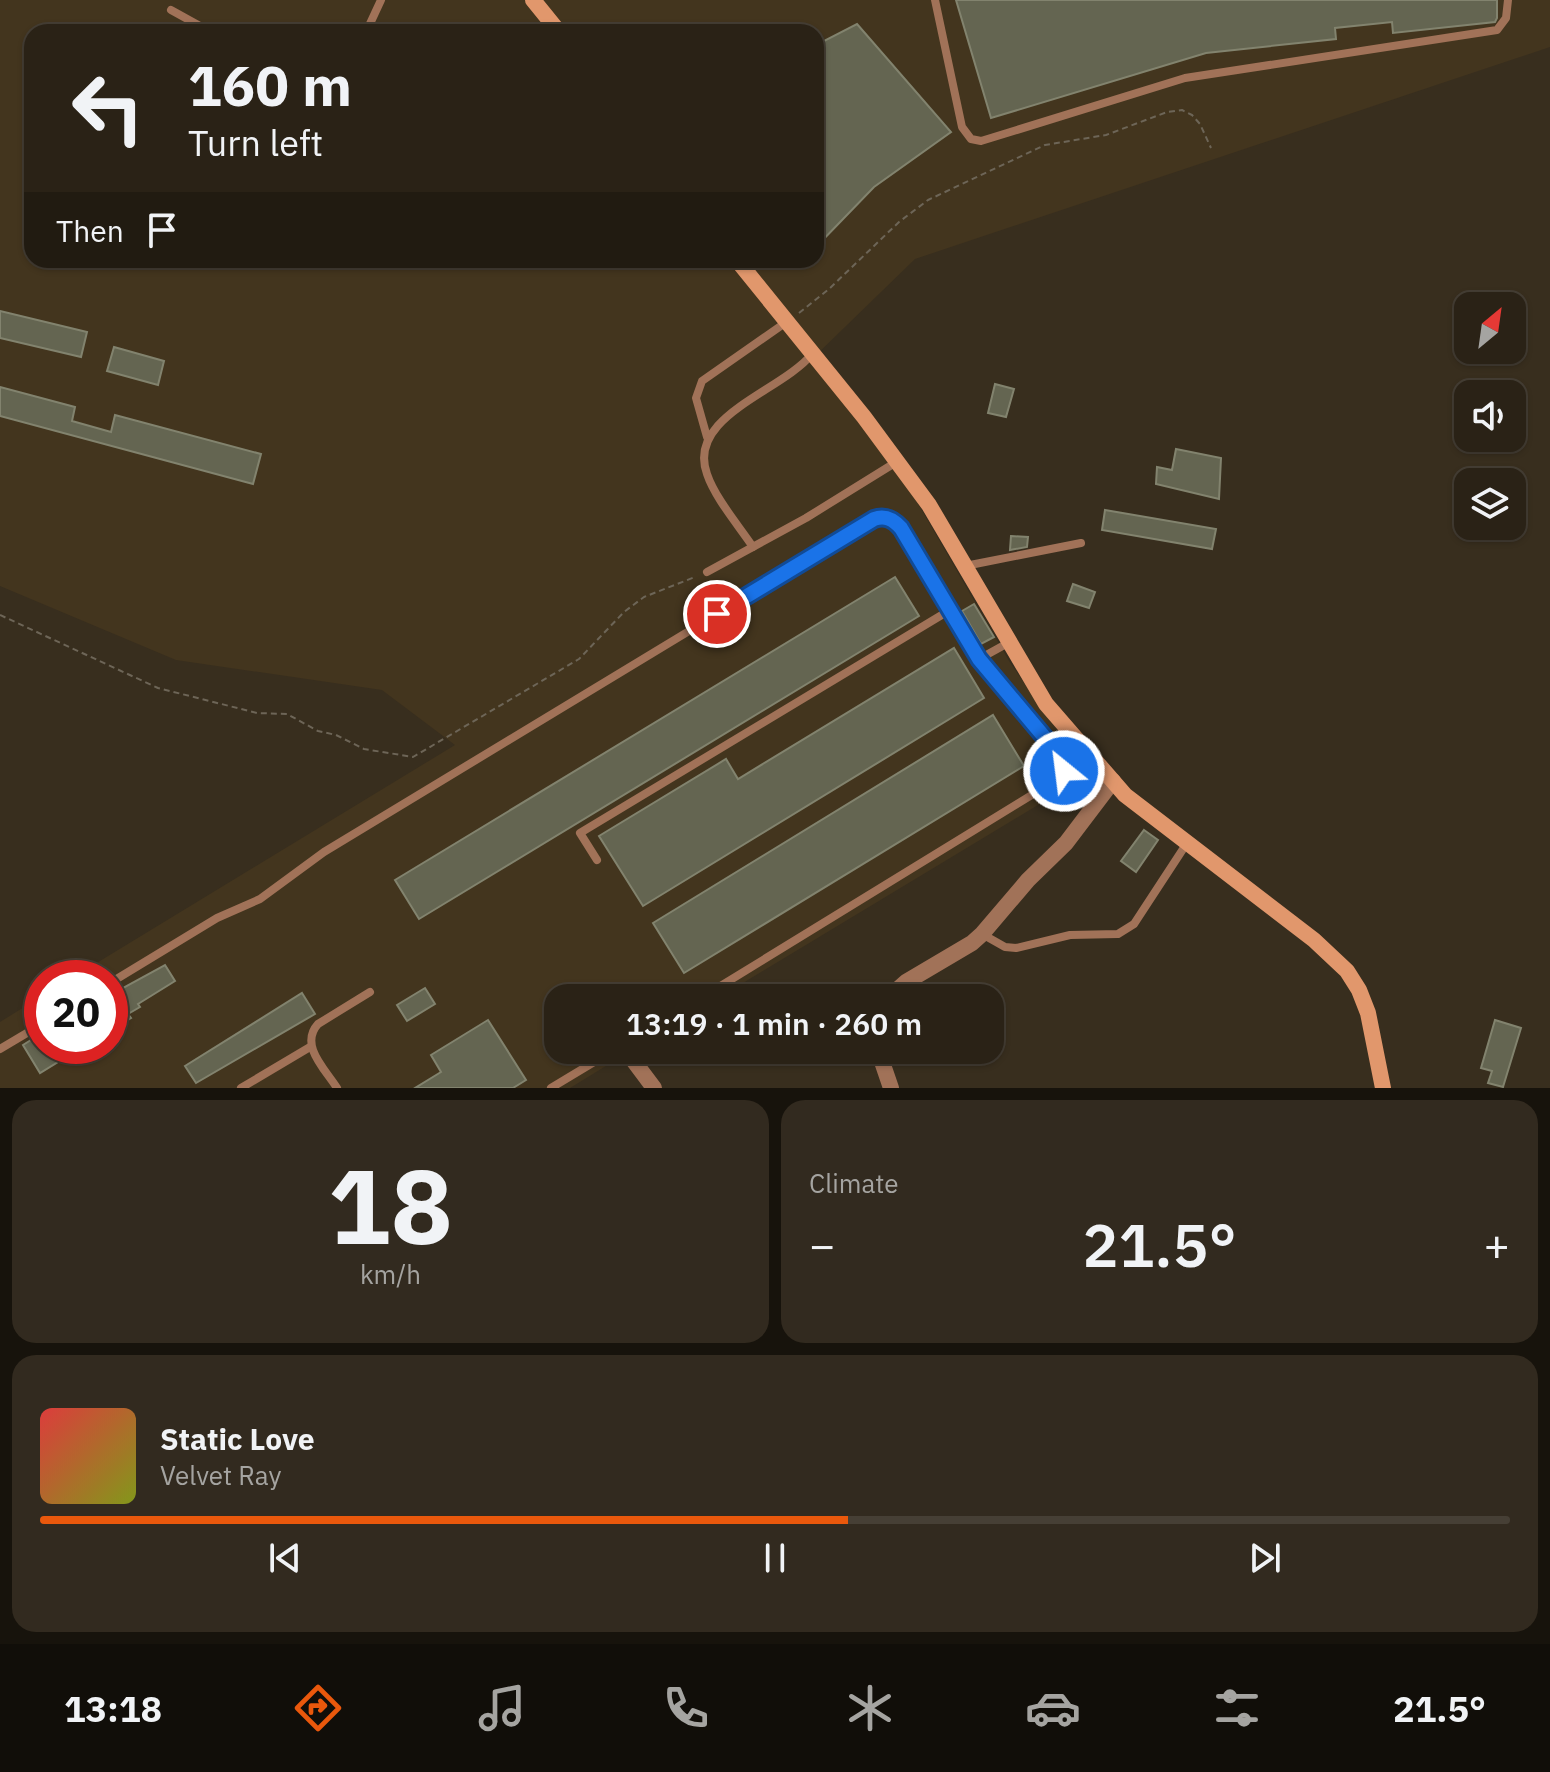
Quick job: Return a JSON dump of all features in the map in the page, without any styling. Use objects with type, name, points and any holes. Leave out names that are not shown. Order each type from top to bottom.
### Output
[{"type":"street","points":[[533,0],[552,24]]},
{"type":"street","points":[[743,268],[898,461],[929,505],[1046,704],[1125,795],[1314,940],[1347,971],[1368,1013],[1383,1088]]},
{"type":"street","points":[[904,984],[982,934],[1028,880],[1066,843],[1113,781]]},
{"type":"street","points":[[636,1064],[654,1088]]},
{"type":"street","points":[[883,1064],[891,1088]]},
{"type":"lane","points":[[370,24],[381,0]]},
{"type":"lane","points":[[935,0],[962,127],[971,139],[981,141],[1185,78],[1497,30],[1506,18],[1508,0]]},
{"type":"lane","points":[[171,10],[196,24]]},
{"type":"lane","points":[[753,547],[708,477],[703,462],[707,437],[696,398],[702,381],[785,323]]},
{"type":"lane","points":[[707,437],[724,419],[797,370],[812,354]]},
{"type":"lane","points":[[707,572],[806,518],[898,461]]},
{"type":"lane","points":[[128,972],[217,918],[260,899],[324,852],[874,519],[881,516],[889,518],[901,528],[979,659],[1061,757],[1064,764],[1061,777],[724,984]]},
{"type":"lane","points":[[965,566],[1081,543]]},
{"type":"lane","points":[[597,860],[580,833],[950,610]]},
{"type":"lane","points":[[979,659],[1008,643]]},
{"type":"lane","points":[[982,934],[1005,947],[1016,948],[1070,935],[1118,934],[1134,924],[1187,843]]},
{"type":"lane","points":[[337,1088],[310,1047],[312,1031],[318,1024],[370,992]]},
{"type":"lane","points":[[0,1049],[24,1035]]},
{"type":"lane","points":[[241,1088],[310,1047]]},
{"type":"lane","points":[[551,1088],[591,1064]]},
{"type":"path","points":[[785,323],[829,289],[899,222],[928,200],[1045,145],[1106,135],[1167,112],[1182,110],[1200,124],[1211,148]]},
{"type":"path","points":[[0,615],[158,688],[257,713],[287,714],[318,731],[336,735],[364,749],[413,757],[579,659],[624,612],[644,597],[707,572]]},
{"type":"shaded area","points":[[0,0],[1550,0],[1550,47],[915,259],[811,360],[913,495],[1009,661],[1044,712],[1096,770],[741,984],[544,984],[544,1064],[609,1064],[570,1088],[0,1088],[0,1022],[24,1007],[24,1064],[128,1064],[128,960],[102,960],[455,745],[382,690],[176,660],[0,586]]},
{"type":"building","points":[[956,0],[1497,0],[1497,18],[1495,22],[1393,33],[1392,22],[1335,28],[1336,39],[1206,53],[991,118]]},
{"type":"building","points":[[857,24],[951,132],[874,187],[824,239],[824,41]]},
{"type":"building","points":[[0,311],[87,332],[81,357],[0,338]]},
{"type":"building","points":[[114,347],[164,361],[158,385],[107,371]]},
{"type":"building","points":[[995,384],[1014,389],[1006,417],[988,413]]},
{"type":"building","points":[[0,387],[75,407],[72,421],[111,432],[115,415],[261,454],[253,484],[0,416]]},
{"type":"building","points":[[1176,449],[1221,458],[1219,499],[1156,484],[1157,467],[1172,470]]},
{"type":"building","points":[[1105,510],[1216,529],[1212,549],[1102,530]]},
{"type":"building","points":[[1011,536],[1028,537],[1027,547],[1010,550]]},
{"type":"building","points":[[895,577],[919,616],[419,919],[395,880]]},
{"type":"building","points":[[1073,584],[1095,592],[1089,608],[1067,601]]},
{"type":"building","points":[[974,604],[994,637],[981,644],[962,611]]},
{"type":"building","points":[[954,648],[984,698],[643,906],[599,836],[726,759],[738,779]]},
{"type":"building","points":[[993,715],[1024,766],[684,973],[653,923]]},
{"type":"building","points":[[1144,830],[1158,840],[1136,872],[1121,861]]},
{"type":"building","points":[[165,965],[175,981],[138,1004],[140,1007],[128,1014],[128,985]]},
{"type":"building","points":[[425,988],[435,1004],[407,1021],[397,1005]]},
{"type":"building","points":[[302,993],[315,1014],[196,1083],[185,1066]]},
{"type":"building","points":[[488,1020],[526,1080],[513,1088],[415,1088],[441,1072],[431,1055]]},
{"type":"building","points":[[1495,1020],[1521,1028],[1503,1087],[1488,1083],[1492,1071],[1481,1068]]},
{"type":"building","points":[[35,1064],[55,1064],[40,1073]]},
{"type":"route","points":[[717,614],[874,519],[881,516],[889,518],[901,528],[979,659],[1061,757],[1064,771]]}]
